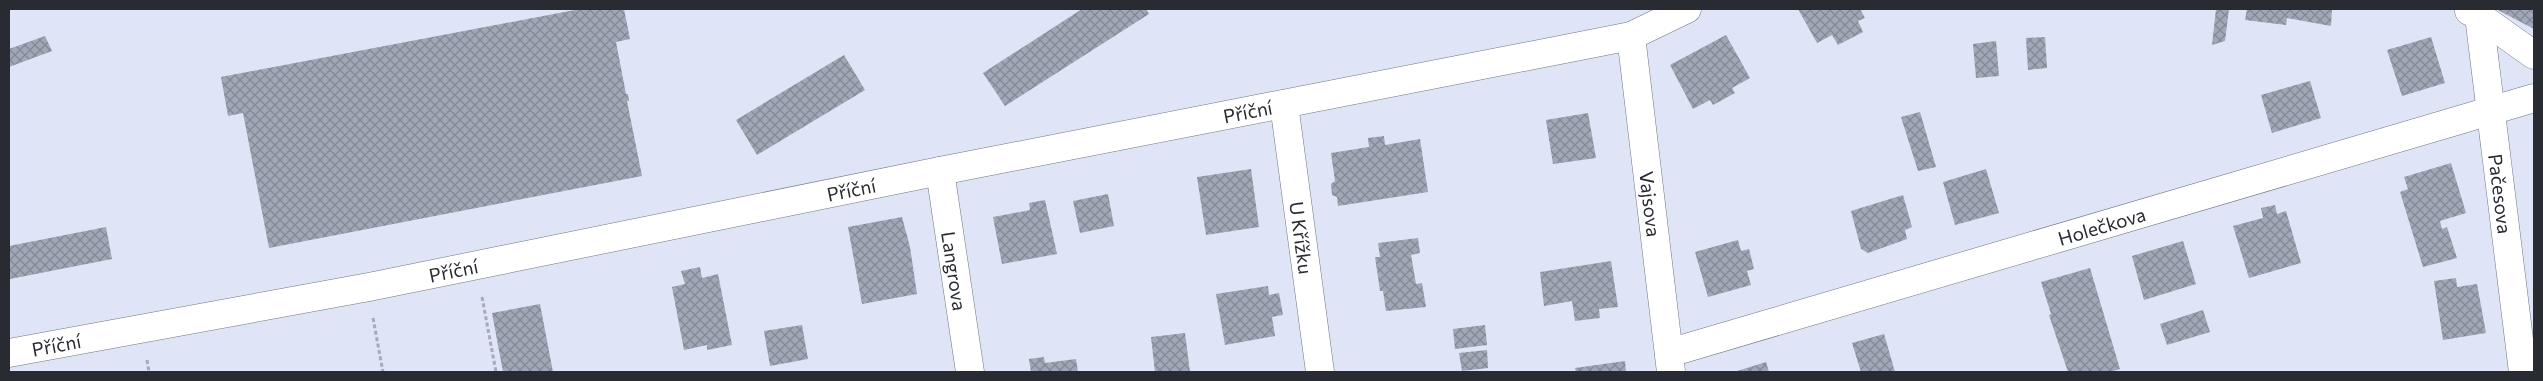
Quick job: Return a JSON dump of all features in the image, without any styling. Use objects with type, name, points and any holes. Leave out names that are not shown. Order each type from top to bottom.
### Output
[{"type":"street","name":"Příční","points":[[9,353],[476,266],[940,170],[1631,36],[1686,9]]},
{"type":"street","points":[[2472,12],[2534,55]]},
{"type":"street","name":"Pačesova","points":[[2472,12],[2490,112],[2523,372]]},
{"type":"street","name":"Vajsova","points":[[1631,36],[1670,362]]},
{"type":"street","name":"Holečkova","points":[[1670,362],[2534,98]]},
{"type":"street","name":"U Křížku","points":[[1284,104],[1320,372]]},
{"type":"street","name":"Langrova","points":[[940,170],[970,372]]},
{"type":"path","points":[[476,266],[496,372]]},
{"type":"path","points":[[375,330],[383,372]]},
{"type":"path","points":[[147,365],[149,372]]},
{"type":"building","points":[[580,9],[624,9],[630,39],[616,42],[626,94],[628,94],[629,101],[627,101],[642,176],[269,248],[243,113],[228,116],[221,77]]},
{"type":"building","points":[[1082,9],[1146,9],[1149,14],[1005,106],[983,73]]},
{"type":"building","points":[[1798,9],[1860,9],[1865,18],[1858,21],[1863,32],[1838,45],[1832,35],[1817,43]]},
{"type":"building","points":[[2216,9],[2229,9],[2225,41],[2212,45]]},
{"type":"building","points":[[2247,9],[2332,9],[2331,26],[2287,18],[2286,25],[2245,20]]},
{"type":"building","points":[[2496,9],[2534,9],[2534,29]]},
{"type":"building","points":[[1726,35],[1750,78],[1732,88],[1735,93],[1713,105],[1710,100],[1693,109],[1670,65]]},
{"type":"building","points":[[45,36],[52,51],[9,67],[9,49]]},
{"type":"building","points":[[2045,37],[2047,68],[2028,70],[2026,38]]},
{"type":"building","points":[[2431,37],[2445,83],[2402,96],[2387,50]]},
{"type":"building","points":[[1996,41],[1999,76],[1976,78],[1973,44]]},
{"type":"building","points":[[844,55],[865,90],[757,155],[736,120]]},
{"type":"building","points":[[2310,81],[2321,118],[2272,133],[2261,95]]},
{"type":"building","points":[[1920,112],[1936,167],[1918,171],[1901,117]]},
{"type":"building","points":[[1588,113],[1596,158],[1553,164],[1546,120]]},
{"type":"building","points":[[1384,136],[1385,145],[1420,139],[1428,192],[1338,206],[1337,197],[1332,195],[1331,184],[1335,181],[1331,153],[1369,147],[1368,138]]},
{"type":"building","points":[[2451,163],[2466,213],[2440,221],[2442,229],[2447,227],[2457,258],[2423,267],[2400,192],[2408,189],[2404,177]]},
{"type":"building","points":[[1251,169],[1259,227],[1206,235],[1197,177]]},
{"type":"building","points":[[1986,169],[1999,213],[1955,225],[1943,182]]},
{"type":"building","points":[[1108,194],[1114,226],[1080,233],[1073,201]]},
{"type":"building","points":[[1903,195],[1912,227],[1905,230],[1907,239],[1868,253],[1861,249],[1851,211]]},
{"type":"building","points":[[1045,200],[1057,254],[1002,264],[993,217],[1030,210],[1029,203]]},
{"type":"building","points":[[2275,205],[2277,214],[2286,211],[2301,263],[2249,278],[2233,226],[2263,218],[2261,208]]},
{"type":"building","points":[[902,217],[910,247],[917,294],[862,304],[848,227]]},
{"type":"building","points":[[106,227],[112,259],[10,279],[9,246]]},
{"type":"building","points":[[1418,238],[1420,253],[1411,255],[1416,284],[1422,283],[1426,307],[1386,311],[1383,291],[1380,291],[1375,257],[1380,257],[1378,243]]},
{"type":"building","points":[[1738,240],[1741,251],[1749,249],[1754,269],[1747,271],[1751,285],[1708,297],[1695,252]]},
{"type":"building","points":[[2183,241],[2196,284],[2144,300],[2132,256]]},
{"type":"building","points":[[1611,261],[1618,307],[1599,309],[1600,318],[1575,321],[1572,301],[1544,306],[1540,272]]},
{"type":"building","points":[[700,267],[702,278],[718,274],[732,345],[707,350],[707,345],[684,350],[672,287],[685,284],[681,271]]},
{"type":"building","points":[[2090,268],[2120,369],[2110,372],[2068,372],[2049,315],[2051,314],[2041,282]]},
{"type":"building","points":[[2456,278],[2457,287],[2477,284],[2486,333],[2443,340],[2434,281]]},
{"type":"building","points":[[1268,286],[1269,295],[1279,293],[1283,315],[1272,317],[1275,336],[1225,345],[1216,294]]},
{"type":"building","points":[[540,304],[553,372],[503,372],[492,313]]},
{"type":"building","points":[[2203,310],[2210,332],[2167,345],[2160,324]]},
{"type":"building","points":[[802,325],[808,359],[770,366],[764,331]]},
{"type":"building","points":[[1485,325],[1487,345],[1455,349],[1453,329]]},
{"type":"building","points":[[1185,333],[1190,372],[1155,372],[1151,337]]},
{"type":"building","points":[[1884,334],[1895,372],[1861,372],[1852,343]]},
{"type":"building","points":[[1487,350],[1488,368],[1462,371],[1459,353]]},
{"type":"building","points":[[1044,357],[1045,363],[1076,359],[1078,372],[1031,372],[1029,359]]},
{"type":"building","points":[[1625,361],[1626,372],[1576,372],[1575,368]]},
{"type":"building","points":[[1766,362],[1769,372],[1734,372]]}]
